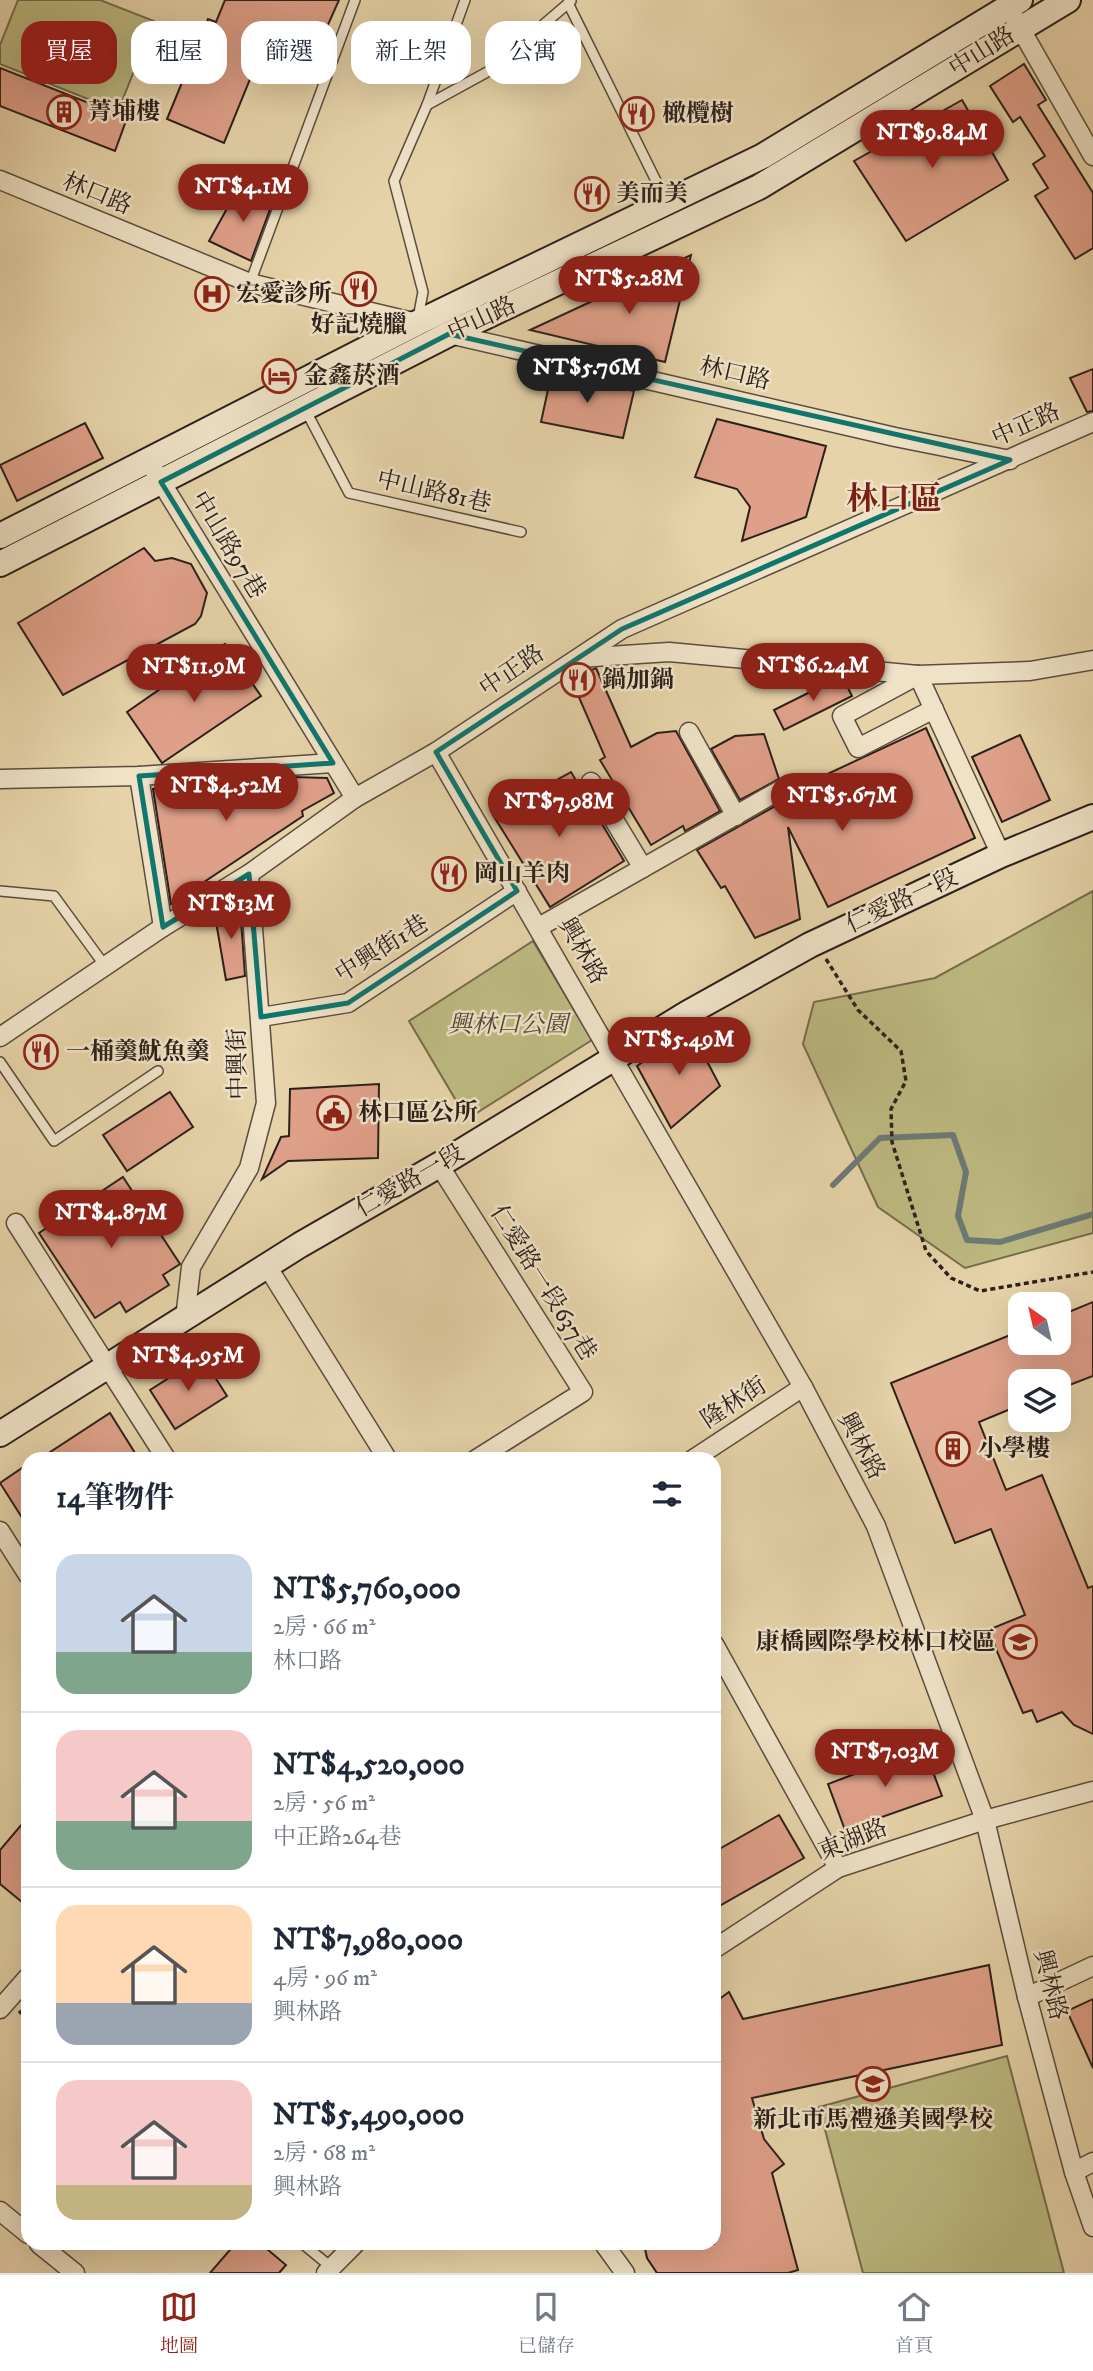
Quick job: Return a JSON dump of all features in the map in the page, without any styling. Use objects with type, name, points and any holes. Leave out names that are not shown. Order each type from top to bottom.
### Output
[{"type":"main road","name":"中山路","points":[[0,564],[449,334],[759,187],[1068,0]]},
{"type":"main road","name":"中山路","points":[[0,536],[418,323],[763,156],[1014,4]]},
{"type":"main road","name":"仁愛路一段","points":[[0,1434],[267,1266],[615,1057],[816,942],[1001,855],[1093,817]]},
{"type":"street","points":[[1014,4],[1021,29],[1093,156]]},
{"type":"street","name":"林口路","points":[[0,180],[250,283],[418,323]]},
{"type":"street","name":"林口路","points":[[449,334],[895,437],[1010,460]]},
{"type":"street","name":"中正路","points":[[0,1037],[163,927],[249,874],[355,798],[436,752],[622,629],[1093,422]]},
{"type":"street","name":"中山路97巷","points":[[148,461],[355,798]]},
{"type":"street","points":[[575,658],[669,652],[918,675],[1030,671],[1093,660]]},
{"type":"street","points":[[918,675],[1001,855]]},
{"type":"street","points":[[918,675],[842,716],[858,748],[934,709]]},
{"type":"street","points":[[689,732],[736,817]]},
{"type":"street","name":"興林路","points":[[436,752],[615,1057],[803,1387],[876,1526],[985,1820],[1027,1997],[1074,2172],[1093,2227]]},
{"type":"street","points":[[0,779],[139,776],[332,763]]},
{"type":"street","points":[[139,776],[163,927]]},
{"type":"street","points":[[592,782],[643,868]]},
{"type":"street","points":[[539,927],[780,790]]},
{"type":"street","name":"中興街","points":[[185,1319],[191,1267],[249,1168],[266,1103],[249,874]]},
{"type":"street","name":"中興街1巷","points":[[261,1017],[348,1003],[517,891]]},
{"type":"street","name":"仁愛路一段637巷","points":[[439,1165],[583,1392],[488,1452]]},
{"type":"street","points":[[16,1223],[162,1452]]},
{"type":"street","points":[[267,1266],[383,1452]]},
{"type":"street","name":"隆林街","points":[[704,1452],[803,1387]]},
{"type":"street","points":[[0,1531],[21,1565]]},
{"type":"street","points":[[721,1657],[838,1868]]},
{"type":"street","name":"東湖路","points":[[721,1944],[838,1868],[985,1820],[1093,1791]]},
{"type":"street","points":[[1027,1997],[1093,1966]]},
{"type":"street","points":[[0,2009],[21,1985]]},
{"type":"street","points":[[1074,2172],[1093,2162]]},
{"type":"street","points":[[0,2211],[21,2228]]},
{"type":"street","points":[[46,2250],[75,2273]]},
{"type":"street","points":[[332,2271],[350,2250]]},
{"type":"street","points":[[608,2250],[625,2273]]},
{"type":"lane","points":[[250,283],[355,0]]},
{"type":"lane","points":[[418,323],[423,292],[394,181],[427,105],[465,0]]},
{"type":"lane","points":[[427,105],[489,71],[570,1],[666,202]]},
{"type":"lane","name":"中山路81巷","points":[[305,408],[349,493],[521,532]]},
{"type":"lane","points":[[0,891],[54,896],[105,966]]},
{"type":"lane","points":[[0,1062],[54,1141],[158,1071]]},
{"type":"lane","points":[[309,2250],[332,2271]]},
{"type":"path","points":[[816,942],[858,1010],[901,1051],[906,1081],[891,1109],[892,1142],[926,1251],[951,1278],[980,1292],[1093,1272]]},
{"type":"highlighted area","points":[[449,334],[1010,460],[622,629],[436,752],[517,891],[348,1003],[261,1017],[249,874],[163,927],[139,776],[333,763],[161,482]]},
{"type":"green space","points":[[18,0],[100,0],[154,21],[131,21],[131,78],[118,111],[50,84],[117,84],[117,21],[21,21],[21,72],[0,64],[0,45]]},
{"type":"green space","points":[[1093,891],[1093,1233],[965,1268],[878,1207],[803,1044],[814,1002],[935,978]]},
{"type":"green space","name":"興林口公園","points":[[533,941],[592,1040],[467,1119],[409,1021]]},
{"type":"green space","points":[[1007,2056],[1064,2273],[863,2273],[819,2107]]},
{"type":"building","points":[[225,0],[339,0],[330,21],[241,21],[241,84],[248,84],[224,143],[167,119],[181,84],[227,84],[227,21],[216,21]]},
{"type":"building","points":[[1024,64],[1046,100],[1038,105],[1093,193],[1093,248],[1075,259],[1035,196],[1048,188],[1033,164],[1045,156],[1020,117],[1013,122],[990,86]]},
{"type":"building","name":"菁埔樓","points":[[0,68],[21,76],[21,84],[41,84],[127,118],[115,151],[0,106]]},
{"type":"building","points":[[962,100],[1008,180],[906,241],[854,161]]},
{"type":"building","points":[[239,187],[273,201],[251,261],[209,241]]},
{"type":"building","points":[[691,255],[665,362],[530,330]]},
{"type":"building","points":[[1093,369],[1093,411],[1087,412],[1070,378]]},
{"type":"building","points":[[552,371],[634,391],[623,438],[541,422]]},
{"type":"building","points":[[717,419],[826,446],[806,517],[742,541],[750,507],[737,489],[695,477]]},
{"type":"building","points":[[85,423],[103,458],[17,501],[0,465]]},
{"type":"building","points":[[144,548],[155,561],[172,558],[191,564],[207,593],[201,616],[195,624],[63,695],[18,623]]},
{"type":"building","points":[[225,644],[261,696],[162,763],[127,712]]},
{"type":"building","points":[[596,668],[631,747],[657,733],[676,731],[720,811],[685,831],[683,826],[651,845],[600,760],[605,757],[571,679]]},
{"type":"building","points":[[836,679],[844,680],[852,696],[784,730],[774,710]]},
{"type":"building","points":[[926,728],[975,838],[828,907],[788,827],[800,919],[755,938],[725,886],[721,888],[697,850],[786,800],[791,791]]},
{"type":"building","points":[[764,734],[779,779],[740,800],[711,749],[735,736]]},
{"type":"building","points":[[1020,735],[1050,800],[1002,822],[972,757]]},
{"type":"building","points":[[571,772],[624,861],[550,907],[493,815]]},
{"type":"building","points":[[293,777],[327,778],[334,793],[302,811],[303,816],[171,904],[153,789]]},
{"type":"building","points":[[240,905],[245,976],[226,980],[214,910]]},
{"type":"building","points":[[690,1029],[720,1086],[671,1128],[637,1066]]},
{"type":"building","name":"林口區公所","points":[[379,1084],[378,1158],[288,1161],[262,1179],[281,1137],[289,1136],[290,1089]]},
{"type":"building","points":[[170,1092],[193,1127],[127,1171],[103,1135]]},
{"type":"building","points":[[123,1177],[180,1264],[163,1275],[169,1285],[126,1312],[120,1302],[95,1318],[39,1233]]},
{"type":"building","name":"小學樓","points":[[1093,1302],[1093,1376],[1071,1384],[1071,1369],[1008,1369],[1008,1410],[979,1422],[1006,1490],[1042,1475],[1088,1588],[1093,1586],[1093,1734],[1074,1725],[1062,1712],[1037,1722],[1032,1710],[1023,1713],[988,1630],[1025,1615],[991,1529],[955,1543],[891,1383],[1008,1336],[1008,1355],[1071,1355],[1071,1311]]},
{"type":"building","points":[[202,1357],[227,1396],[175,1429],[150,1390]]},
{"type":"building","points":[[110,1413],[134,1452],[50,1452]]},
{"type":"building","points":[[21,1469],[21,1516],[0,1483]]},
{"type":"building","points":[[924,1748],[942,1796],[845,1830],[828,1784]]},
{"type":"building","points":[[779,1815],[804,1858],[721,1905],[721,1848]]},
{"type":"building","points":[[21,1825],[21,1901],[0,1884],[0,1850]]},
{"type":"building","points":[[989,1965],[1002,2045],[752,2098],[764,2139],[784,2164],[772,2173],[798,2270],[788,2273],[657,2273],[647,2258],[645,2250],[721,2250],[721,1998],[729,1992],[743,2019]]},
{"type":"building","points":[[1093,1999],[1093,2068],[1067,2011]]},
{"type":"building","points":[[230,2250],[268,2250],[286,2265],[279,2273],[210,2273]]},
{"type":"waterway","points":[[833,1185],[880,1138],[953,1135],[966,1172],[958,1216],[967,1240],[1000,1242],[1093,1214]]},
{"type":"place","name":"菁埔樓","points":[[64,112]]},
{"type":"place","name":"橄欖樹","points":[[637,114]]},
{"type":"place","name":"美而美","points":[[592,194]]},
{"type":"place","name":"好記燒臘","points":[[359,289]]},
{"type":"place","name":"宏愛診所","points":[[212,294]]},
{"type":"place","name":"金鑫菸酒","points":[[279,376]]},
{"type":"place","name":"鍋加鍋","points":[[578,680]]},
{"type":"place","name":"岡山羊肉","points":[[449,874]]},
{"type":"place","name":"一桶羹魷魚羹","points":[[41,1052]]},
{"type":"place","name":"林口區公所","points":[[334,1113]]},
{"type":"place","name":"小學樓","points":[[953,1449]]},
{"type":"place","name":"康橋國際學校林口校區","points":[[1020,1642]]},
{"type":"place","name":"新北市馬禮遜美國學校","points":[[873,2084]]},
{"type":"district","name":"林口區","points":[[894,500]]}]
